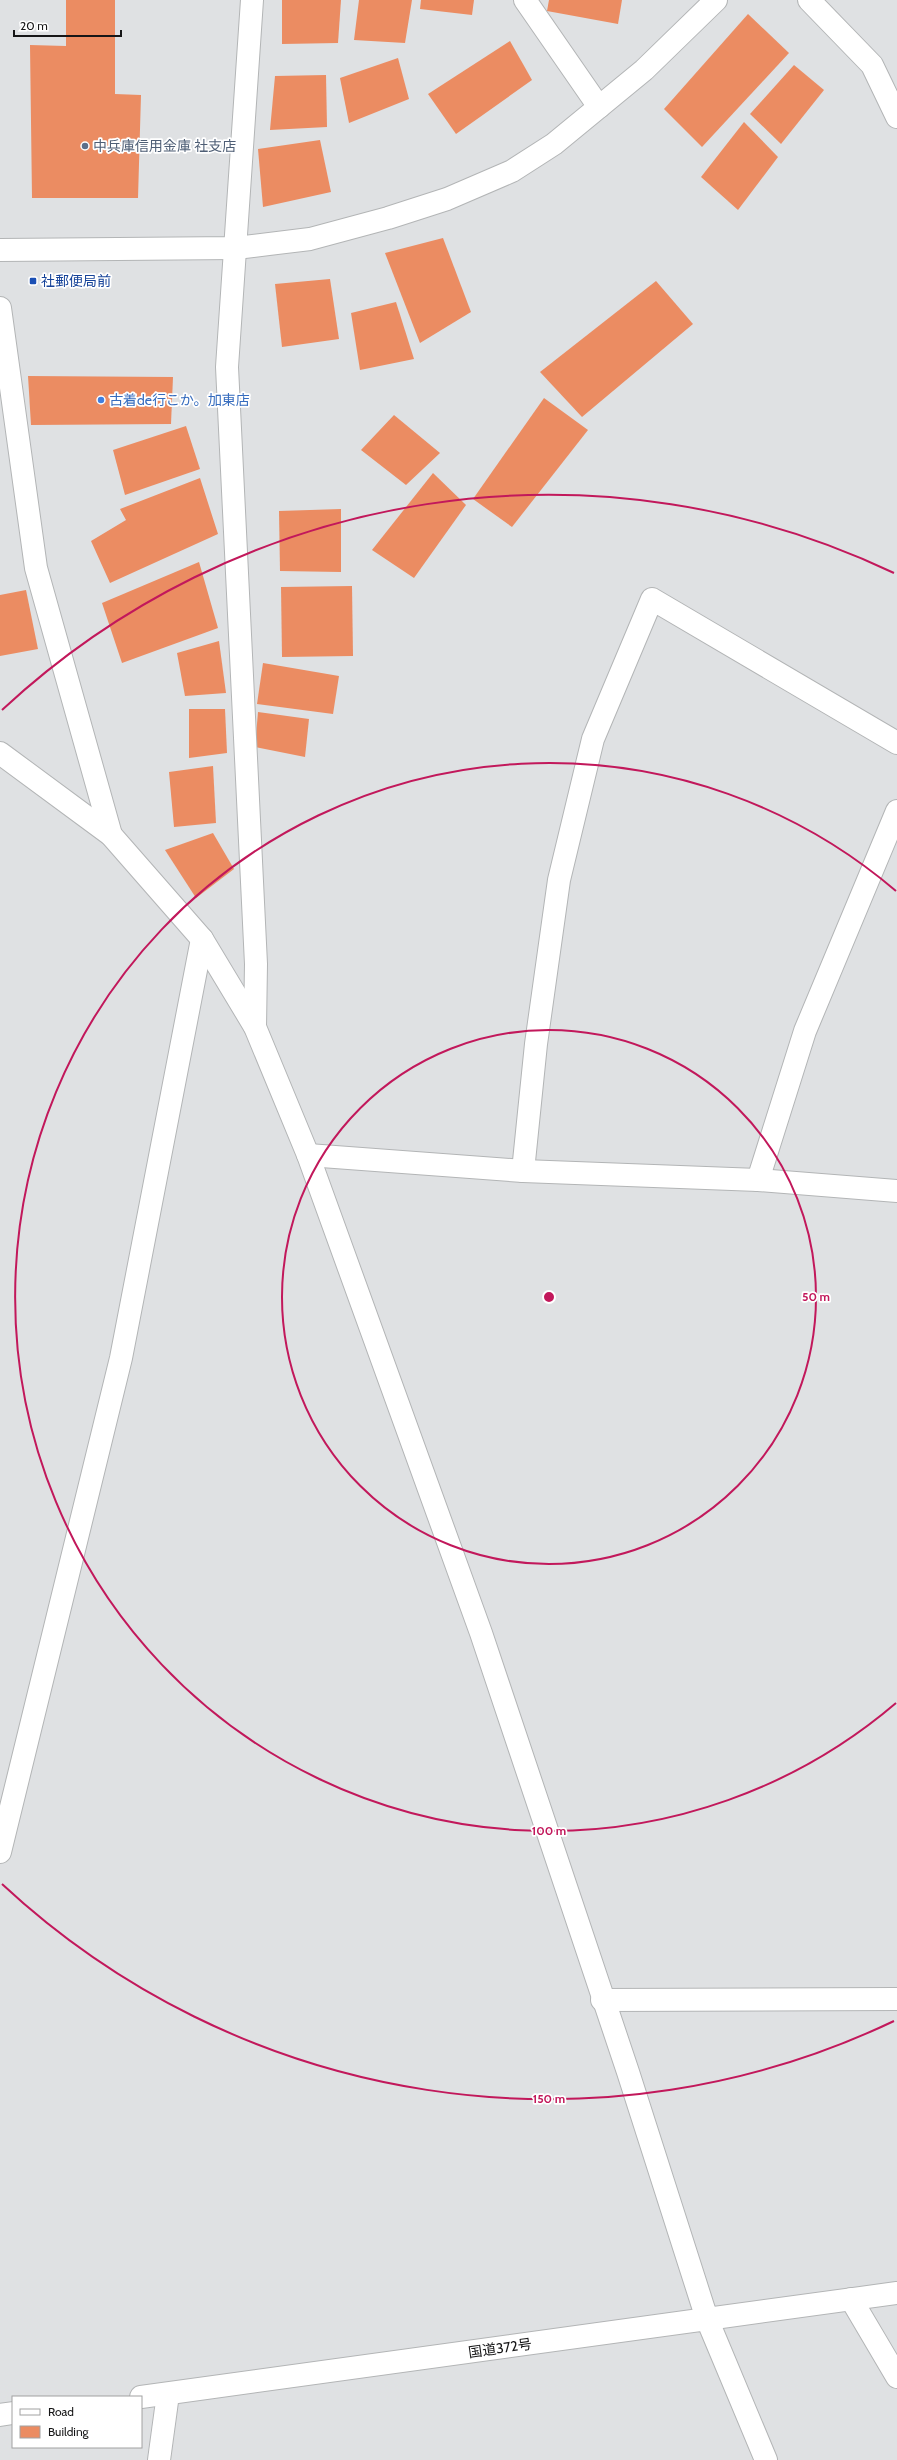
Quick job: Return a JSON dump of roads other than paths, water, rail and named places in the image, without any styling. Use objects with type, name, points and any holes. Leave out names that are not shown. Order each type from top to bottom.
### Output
[{"type":"main road","points":[[252,0],[227,367],[256,964],[255,1027]]},
{"type":"main road","points":[[524,0],[599,107]]},
{"type":"main road","points":[[0,250],[236,248],[310,239],[388,218],[447,199],[512,171],[554,144],[644,70],[716,0]]},
{"type":"main road","points":[[809,0],[872,65],[897,117]]},
{"type":"main road","points":[[0,308],[36,568],[111,835]]},
{"type":"main road","points":[[523,1171],[536,1044],[559,880],[594,739],[652,599],[897,743]]},
{"type":"main road","points":[[0,754],[111,835],[202,939],[255,1027],[308,1155],[481,1634],[602,2000],[630,2079],[707,2319],[766,2460]]},
{"type":"main road","points":[[758,1180],[805,1031],[897,811]]},
{"type":"main road","points":[[0,1852],[121,1358],[202,939]]},
{"type":"main road","points":[[308,1155],[523,1171],[758,1180],[897,1191]]},
{"type":"main road","points":[[602,2000],[897,1999]]},
{"type":"main road","name":"国道372号","points":[[142,2397],[897,2293]]},
{"type":"main road","points":[[851,2299],[897,2377]]},
{"type":"main road","points":[[159,2460],[168,2394]]},
{"type":"main road","points":[[0,2415],[12,2413]]},
{"type":"place","name":"中兵庫信用金庫 社支店","points":[[85,146]]},
{"type":"place","name":"社郵便局前","points":[[33,281]]},
{"type":"place","name":"古着de行こか。加東店","points":[[101,400]]}]
